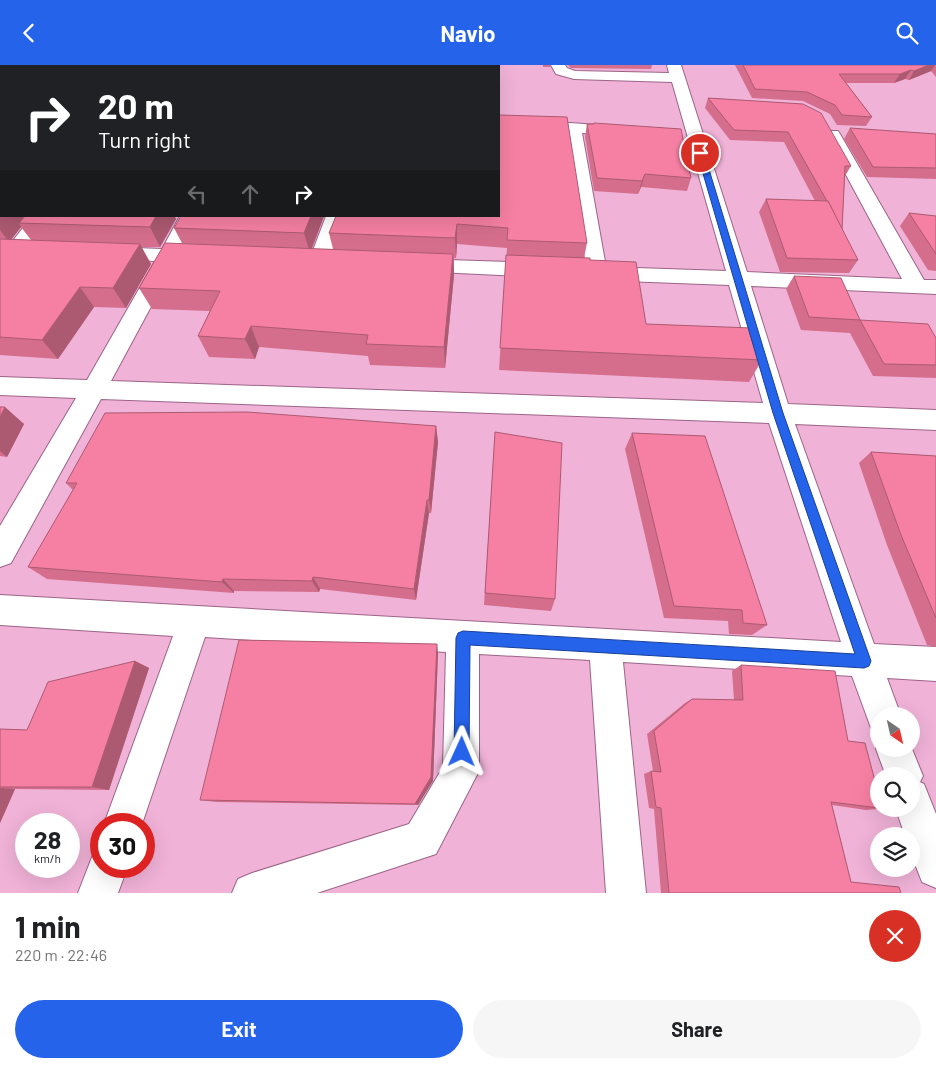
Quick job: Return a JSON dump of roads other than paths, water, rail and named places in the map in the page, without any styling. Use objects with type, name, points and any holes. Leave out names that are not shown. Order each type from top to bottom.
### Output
[{"type":"street","points":[[558,65],[561,71],[574,75],[676,71],[695,101],[686,134],[738,279],[778,413],[880,707]]},
{"type":"street","points":[[500,123],[639,131]]},
{"type":"street","points":[[850,133],[827,126],[926,286]]},
{"type":"street","points":[[573,127],[580,272]]},
{"type":"street","points":[[16,251],[41,217]]},
{"type":"street","points":[[0,553],[189,217]]},
{"type":"street","points":[[319,261],[336,217]]},
{"type":"street","points":[[92,253],[215,257]]},
{"type":"street","points":[[393,264],[926,286]]},
{"type":"street","points":[[0,386],[936,420]]},
{"type":"street","points":[[0,610],[936,664]]},
{"type":"street","points":[[127,813],[194,622]]},
{"type":"street","points":[[252,893],[422,840],[461,771],[463,638]]},
{"type":"street","points":[[605,646],[626,893]]},
{"type":"street","points":[[918,817],[936,869]]},
{"type":"street","points":[[98,893],[104,878]]}]
